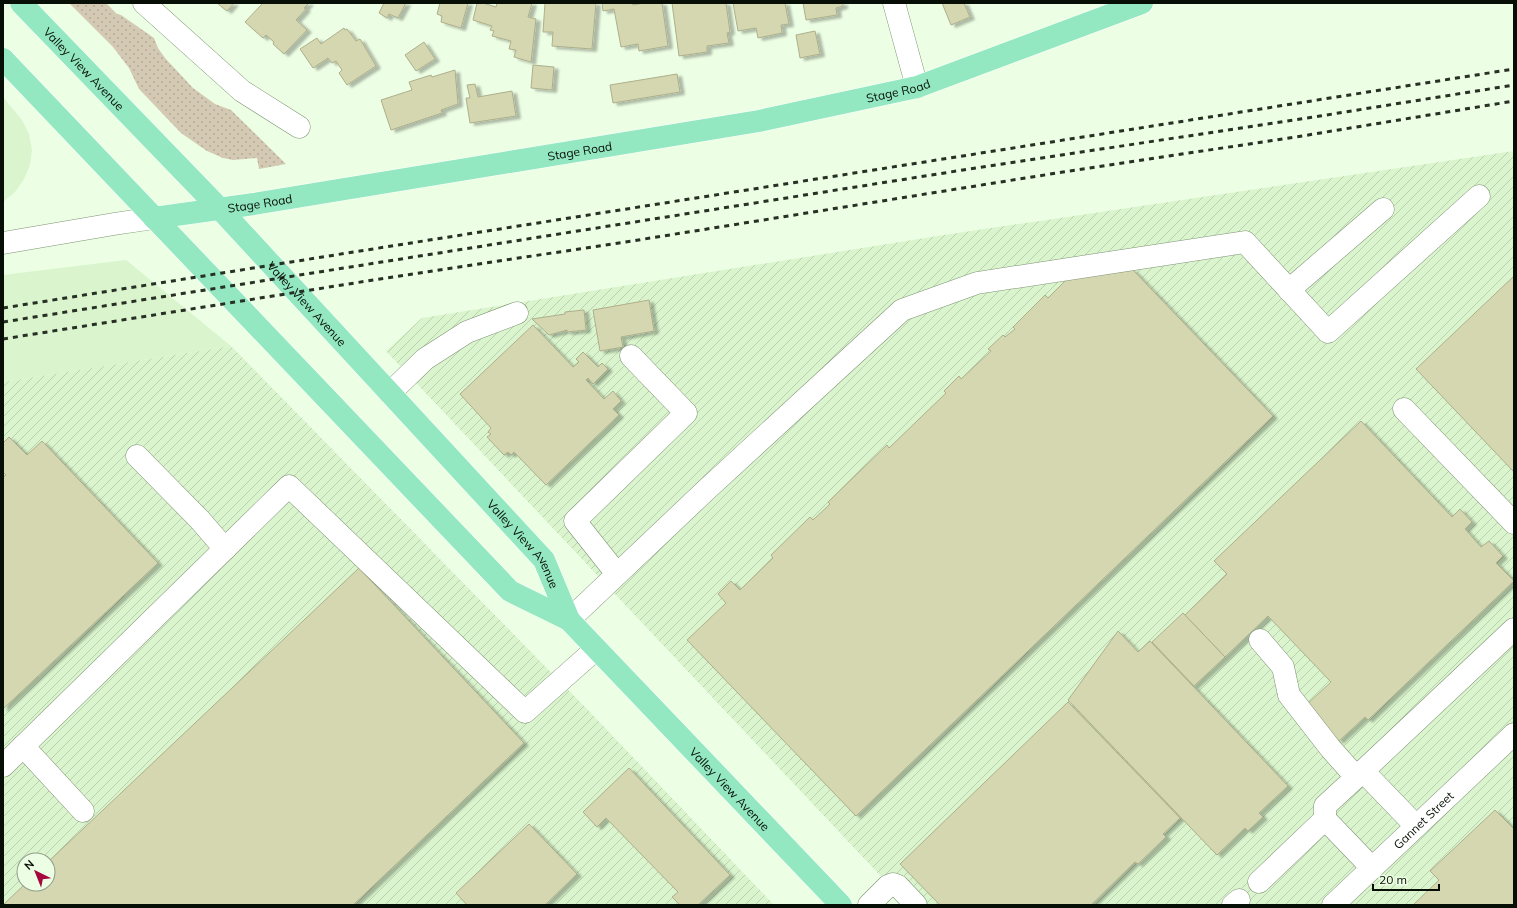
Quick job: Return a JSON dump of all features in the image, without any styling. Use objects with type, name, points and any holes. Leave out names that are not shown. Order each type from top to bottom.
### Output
[{"type":"main road","name":"Valley View Avenue","points":[[21,3],[220,209],[544,560],[569,620],[841,905]]},
{"type":"main road","name":"Stage Road","points":[[154,218],[220,209],[759,121],[917,87],[1142,3]]},
{"type":"main road","name":"Valley View Avenue","points":[[3,59],[510,591],[569,620]]},
{"type":"street","points":[[144,3],[242,91],[299,127]]},
{"type":"street","points":[[894,3],[917,87]]},
{"type":"street","points":[[569,620],[902,310],[977,283],[1245,242],[1328,332],[1478,196]]},
{"type":"street","points":[[1289,290],[1383,209]]},
{"type":"street","name":"Stage Road","points":[[3,243],[154,218]]},
{"type":"street","points":[[390,393],[425,359],[467,332],[518,313]]},
{"type":"street","points":[[617,574],[575,520],[686,413],[631,356]]},
{"type":"street","points":[[1404,409],[1514,523]]},
{"type":"street","points":[[137,456],[200,520],[225,549]]},
{"type":"street","points":[[3,766],[289,486],[526,712],[596,649]]},
{"type":"street","points":[[1372,868],[1325,819],[1325,806],[1514,629]]},
{"type":"street","points":[[1260,640],[1283,667],[1289,695],[1331,749],[1416,826]]},
{"type":"street","name":"Gannet Street","points":[[1333,905],[1514,734]]},
{"type":"street","points":[[23,746],[83,811]]},
{"type":"street","points":[[1259,882],[1325,819]]},
{"type":"street","points":[[870,905],[888,886],[893,884],[898,886],[916,905]]},
{"type":"shaded area","points":[[69,3],[106,3],[117,14],[121,15],[154,38],[158,48],[165,58],[193,88],[215,104],[231,110],[286,164],[259,169],[257,158],[233,160],[223,158],[207,151],[181,133],[139,89],[129,68],[113,47]]},
{"type":"shaded area","points":[[3,97],[22,120],[29,134],[32,150],[30,165],[24,179],[15,192],[3,202]]},
{"type":"shaded area","points":[[1514,151],[1514,905],[908,905],[386,351],[422,318],[944,235]]},
{"type":"shaded area","points":[[126,260],[231,346],[3,382],[3,275]]},
{"type":"shaded area","points":[[231,346],[585,707],[774,905],[3,905],[3,382]]},
{"type":"building","points":[[217,3],[234,3],[227,11]]},
{"type":"building","points":[[263,3],[309,3],[304,8],[306,9],[296,20],[307,30],[284,54],[266,35],[263,38],[245,22]]},
{"type":"building","points":[[384,3],[406,3],[398,18],[389,14],[387,18],[379,13]]},
{"type":"building","points":[[440,3],[468,3],[461,28],[441,22],[442,16],[437,14]]},
{"type":"building","points":[[477,3],[483,3],[496,7],[497,3],[532,3],[528,17],[536,19],[531,62],[514,57],[516,50],[509,49],[511,41],[492,36],[494,31],[490,30],[492,26],[473,20]]},
{"type":"building","points":[[545,3],[596,3],[592,49],[552,46],[553,32],[543,32]]},
{"type":"building","points":[[602,3],[632,3],[633,5],[644,3],[662,3],[668,46],[639,51],[638,44],[621,47],[614,9],[603,11]]},
{"type":"building","points":[[672,3],[726,3],[730,32],[727,33],[729,43],[707,46],[707,52],[679,56]]},
{"type":"building","points":[[733,3],[785,3],[789,24],[781,25],[782,33],[758,38],[756,28],[738,31]]},
{"type":"building","points":[[803,3],[843,3],[843,6],[836,8],[837,15],[806,20]]},
{"type":"building","points":[[942,3],[964,3],[970,17],[951,25]]},
{"type":"building","points":[[344,28],[345,30],[347,29],[356,41],[360,39],[376,66],[347,85],[339,73],[342,70],[336,61],[332,63],[328,58],[313,68],[300,49],[317,38],[321,44]]},
{"type":"building","points":[[815,31],[820,54],[800,58],[796,35]]},
{"type":"building","points":[[424,42],[435,59],[416,71],[405,55]]},
{"type":"building","points":[[533,65],[554,67],[552,90],[531,88]]},
{"type":"building","points":[[455,70],[458,104],[441,110],[442,113],[391,130],[381,100],[412,90],[409,82],[431,75],[432,77]]},
{"type":"building","points":[[677,74],[680,92],[613,103],[610,85]]},
{"type":"building","points":[[475,84],[478,97],[512,91],[516,116],[470,123],[466,98],[470,98],[467,85]]},
{"type":"building","points":[[1133,270],[1273,416],[856,816],[687,640],[726,603],[718,594],[731,581],[740,590],[773,558],[771,555],[810,517],[813,520],[830,504],[828,502],[887,445],[889,448],[946,393],[944,391],[959,376],[961,379],[991,351],[988,349],[1003,335],[1005,337],[1015,329],[1013,327],[1045,295],[1048,298],[1067,279]]},
{"type":"building","points":[[1514,276],[1514,472],[1416,369]]},
{"type":"building","points":[[649,300],[654,331],[621,337],[623,347],[600,351],[593,310]]},
{"type":"building","points":[[584,310],[586,330],[567,332],[567,330],[549,335],[532,319],[565,314],[565,312]]},
{"type":"building","points":[[533,325],[573,367],[579,362],[576,359],[583,352],[598,367],[602,363],[608,369],[593,384],[588,378],[586,380],[604,399],[613,391],[621,401],[613,409],[619,415],[546,485],[514,452],[511,455],[508,452],[504,455],[487,437],[491,434],[488,432],[491,428],[460,394]]},
{"type":"building","points":[[1361,421],[1452,517],[1460,509],[1472,522],[1465,529],[1481,547],[1489,541],[1503,556],[1496,563],[1514,581],[1368,720],[1365,717],[1339,741],[1305,706],[1331,682],[1268,616],[1225,657],[1185,615],[1227,574],[1214,561]]},
{"type":"building","points":[[9,437],[27,455],[42,441],[158,563],[3,709],[3,477],[6,475],[3,472],[3,443]]},
{"type":"building","points":[[359,568],[524,743],[353,905],[3,905],[17,892],[56,892],[56,854]]},
{"type":"building","points":[[1183,613],[1225,657],[1194,686],[1152,642]]},
{"type":"building","points":[[1118,631],[1138,652],[1150,641],[1288,786],[1259,813],[1263,817],[1248,831],[1245,828],[1217,855],[1068,700]]},
{"type":"building","points":[[1068,702],[1180,818],[1163,834],[1166,837],[1138,864],[1135,862],[1091,905],[940,905],[900,864]]},
{"type":"building","points":[[629,768],[730,875],[698,905],[680,905],[672,897],[678,892],[606,818],[597,827],[583,812]]},
{"type":"building","points":[[1495,810],[1514,829],[1514,905],[1413,905],[1439,880],[1430,871]]},
{"type":"building","points":[[529,824],[577,874],[545,905],[467,905],[456,893]]},
{"type":"railway","points":[[3,308],[1514,69]]},
{"type":"railway","points":[[3,322],[963,170],[1514,85]]},
{"type":"railway","points":[[3,339],[1063,172],[1302,136],[1514,101]]}]
